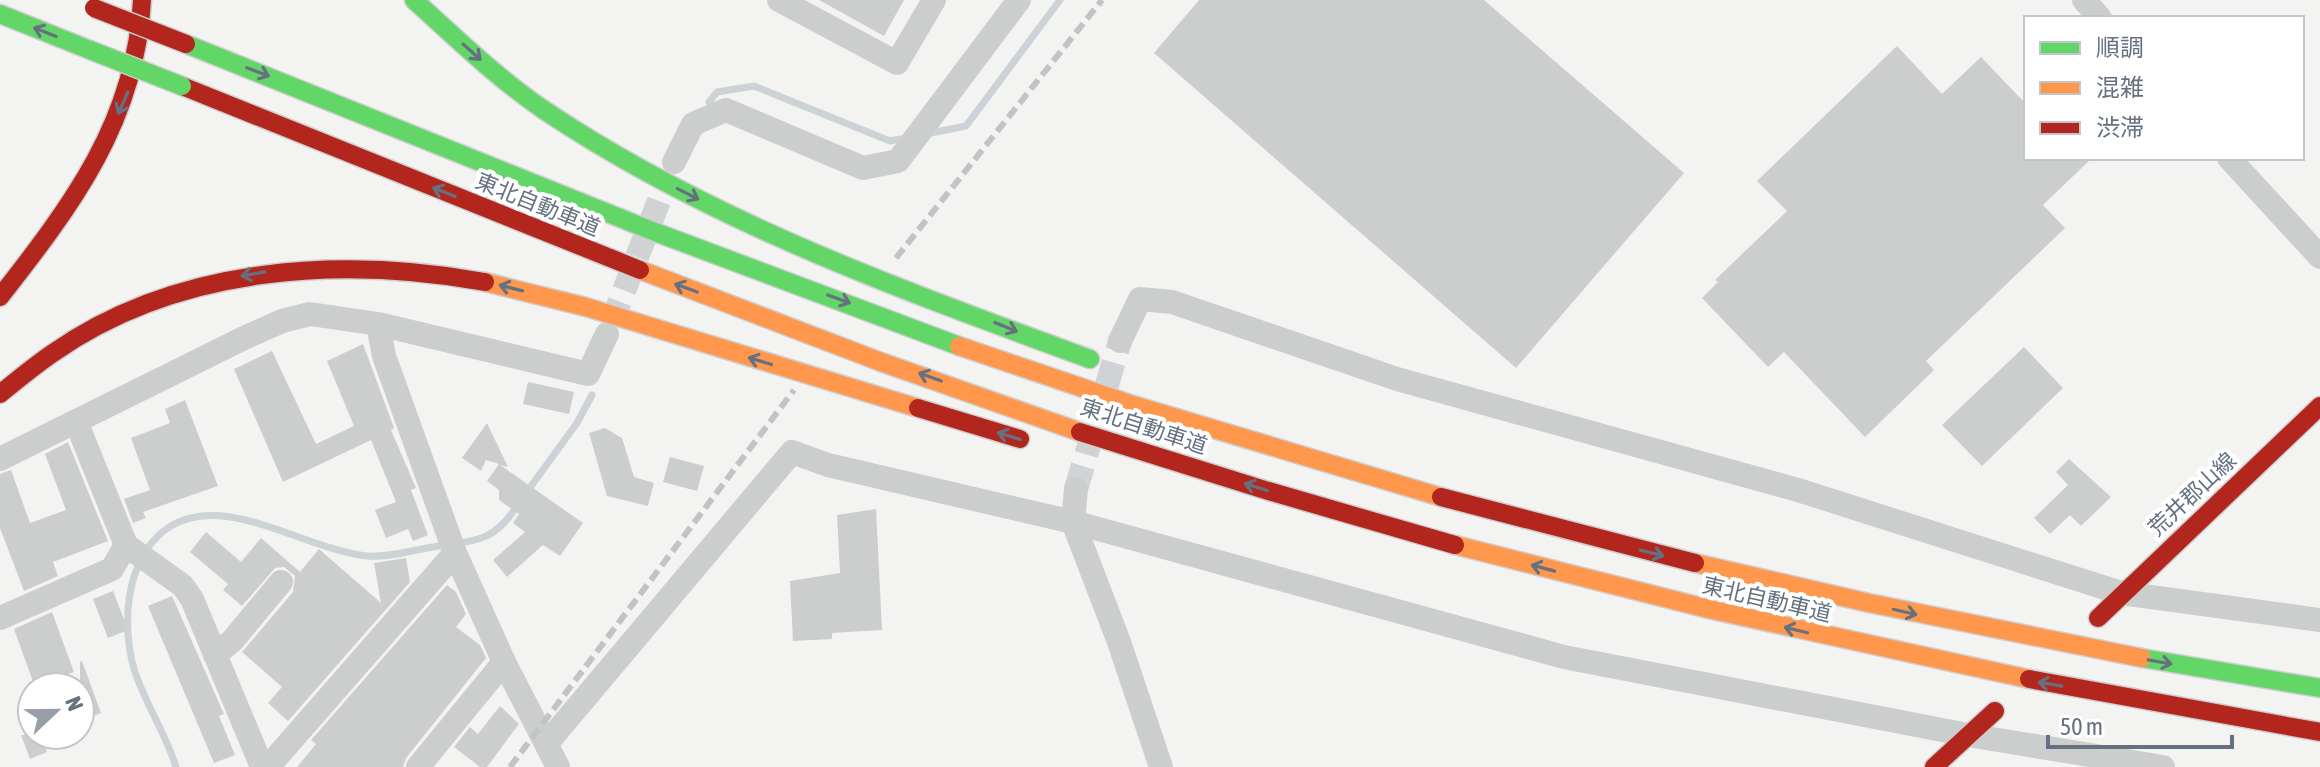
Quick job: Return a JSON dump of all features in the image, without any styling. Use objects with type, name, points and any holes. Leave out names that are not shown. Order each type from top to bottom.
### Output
[{"type":"main road","name":"東北自動車道","points":[[75,0],[652,230],[1021,367],[1441,498],[1737,574],[1920,616],[2070,646],[2320,688]]},
{"type":"main road","points":[[0,297],[103,147],[138,64],[143,33],[142,0]]},
{"type":"main road","points":[[414,0],[499,77],[533,102],[670,185],[745,223],[1107,365]]},
{"type":"main road","name":"東北自動車道","points":[[0,14],[636,270],[1114,443],[1439,540],[1613,587],[1919,659],[2320,732]]},
{"type":"main road","points":[[0,394],[84,335],[171,295],[260,272],[320,267],[374,268],[504,286],[1037,444]]},
{"type":"main road","name":"荒井郡山線","points":[[2098,618],[2320,406]]},
{"type":"main road","points":[[1319,440],[1441,498]]},
{"type":"main road","points":[[1198,489],[1273,508],[1439,540]]},
{"type":"main road","points":[[1934,767],[1995,711]]},
{"type":"street","points":[[779,0],[897,63],[934,0]]},
{"type":"street","points":[[674,162],[693,124],[726,110],[863,168],[898,161],[1019,0]]},
{"type":"street","points":[[2084,0],[2098,16]]},
{"type":"street","points":[[2231,160],[2320,257]]},
{"type":"street","points":[[1120,341],[1140,299],[1172,302],[1397,379],[1798,490],[2121,593],[2320,620]]},
{"type":"street","points":[[0,459],[77,424],[244,338],[310,314],[378,324],[588,374],[607,334]]},
{"type":"street","points":[[378,324],[384,356],[455,553],[504,662],[548,742],[558,767]]},
{"type":"street","points":[[77,424],[126,545],[188,592],[262,767]]},
{"type":"street","points":[[548,742],[792,452],[828,465],[1073,522],[1564,657],[1968,735],[2163,767]]},
{"type":"street","points":[[1076,489],[1073,522],[1119,642],[1161,767]]},
{"type":"street","points":[[0,618],[112,569],[126,545]]},
{"type":"street","points":[[268,767],[455,553]]},
{"type":"street","points":[[215,655],[232,641],[281,582]]},
{"type":"street","points":[[418,767],[504,662]]},
{"type":"building","points":[[819,0],[904,0],[884,36]]},
{"type":"building","points":[[1199,0],[1484,0],[1684,173],[1516,368],[1154,53]]},
{"type":"building","points":[[1897,46],[1942,94],[1981,57],[2024,102],[2024,160],[2090,160],[2043,205],[2065,228],[1926,361],[1934,370],[1865,437],[1784,352],[1768,367],[1702,298],[1718,282],[1715,280],[1787,211],[1757,181]]},
{"type":"building","points":[[363,344],[394,428],[391,430],[416,488],[411,490],[428,535],[413,541],[408,529],[386,538],[375,510],[396,502],[371,440],[283,482],[234,369],[272,351],[316,444],[354,426],[327,361]]},
{"type":"building","points":[[2024,347],[2063,388],[1982,466],[1942,425]]},
{"type":"building","points":[[528,382],[574,392],[569,414],[523,404]]},
{"type":"building","points":[[185,400],[218,486],[143,512],[146,518],[133,523],[124,499],[150,490],[131,438],[170,423],[165,409]]},
{"type":"building","points":[[487,423],[508,467],[500,465],[583,523],[560,556],[543,545],[507,577],[493,560],[525,532],[513,523],[519,514],[499,500],[499,490],[487,481],[499,464],[486,460],[481,471],[462,458]]},
{"type":"building","points":[[605,428],[622,438],[634,477],[654,483],[648,506],[607,496],[589,433]]},
{"type":"building","points":[[68,442],[108,541],[53,562],[58,576],[24,591],[0,528],[0,474],[11,470],[30,523],[66,510],[45,454]]},
{"type":"building","points":[[670,457],[704,466],[697,491],[663,482]]},
{"type":"building","points":[[2069,459],[2111,497],[2081,526],[2070,515],[2050,534],[2034,518],[2068,485],[2056,472]]},
{"type":"building","points":[[876,509],[882,630],[832,633],[832,639],[793,641],[790,581],[840,573],[837,515]]},
{"type":"building","points":[[206,532],[241,562],[261,538],[300,572],[319,549],[381,603],[374,563],[406,558],[410,582],[288,721],[268,703],[282,687],[242,652],[293,592],[295,576],[284,567],[275,568],[242,606],[223,590],[228,584],[190,552]]},
{"type":"building","points":[[447,585],[456,592],[466,614],[456,627],[480,645],[486,658],[406,758],[403,767],[297,767],[316,744],[311,740]]},
{"type":"building","points":[[113,591],[128,630],[108,638],[93,599]]},
{"type":"building","points":[[172,596],[224,714],[219,716],[235,755],[214,763],[148,606]]},
{"type":"building","points":[[52,612],[74,671],[29,671],[14,629]]},
{"type":"building","points":[[500,706],[519,724],[487,767],[480,767],[454,747],[470,727],[478,734]]},
{"type":"building","points":[[27,751],[47,751],[47,752],[30,759]]},
{"type":"waterway","points":[[926,134],[966,126],[1060,0]]},
{"type":"waterway","points":[[709,102],[717,92],[754,86],[890,141],[906,138]]},
{"type":"waterway","points":[[526,493],[577,423],[592,395]]},
{"type":"waterway","points":[[176,767],[135,672],[128,625],[134,576],[144,554],[158,536],[177,523],[202,516],[221,516],[263,525],[348,553],[384,556],[476,540],[503,524],[519,503]]},
{"type":"tunnel","points":[[611,324],[669,175]]},
{"type":"tunnel","points":[[1076,489],[1120,341]]},
{"type":"railway","points":[[896,258],[1102,0]]},
{"type":"railway","points":[[510,767],[794,390]]},
{"type":"traffic: fast","points":[[414,0],[527,98],[608,150],[673,186],[809,251],[1090,359]]},
{"type":"traffic: fast","points":[[0,14],[90,50]]},
{"type":"traffic: fast","points":[[186,44],[655,232],[959,346]]},
{"type":"traffic: fast","points":[[90,50],[182,86]]},
{"type":"traffic: fast","points":[[2142,658],[2320,688]]},
{"type":"traffic: slow","points":[[640,270],[881,362],[1080,432]]},
{"type":"traffic: slow","points":[[485,282],[586,307],[918,408]]},
{"type":"traffic: slow","points":[[959,346],[1130,404],[1441,497]]},
{"type":"traffic: slow","points":[[1455,545],[1713,610],[2029,679]]},
{"type":"traffic: slow","points":[[1695,563],[1869,603],[2142,658]]},
{"type":"traffic: jam","points":[[0,297],[52,229],[96,159],[127,85],[137,44],[142,0]]},
{"type":"traffic: jam","points":[[94,8],[186,44]]},
{"type":"traffic: jam","points":[[182,86],[640,270]]},
{"type":"traffic: jam","points":[[0,394],[53,353],[101,324],[152,302],[206,285],[261,275],[317,270],[374,270],[485,282]]},
{"type":"traffic: jam","points":[[2098,618],[2320,406]]},
{"type":"traffic: jam","points":[[918,408],[1020,439]]},
{"type":"traffic: jam","points":[[1080,432],[1455,545]]},
{"type":"traffic: jam","points":[[1441,497],[1695,563]]},
{"type":"traffic: jam","points":[[2029,679],[2320,732]]},
{"type":"traffic: jam","points":[[1934,767],[1995,711]]}]
